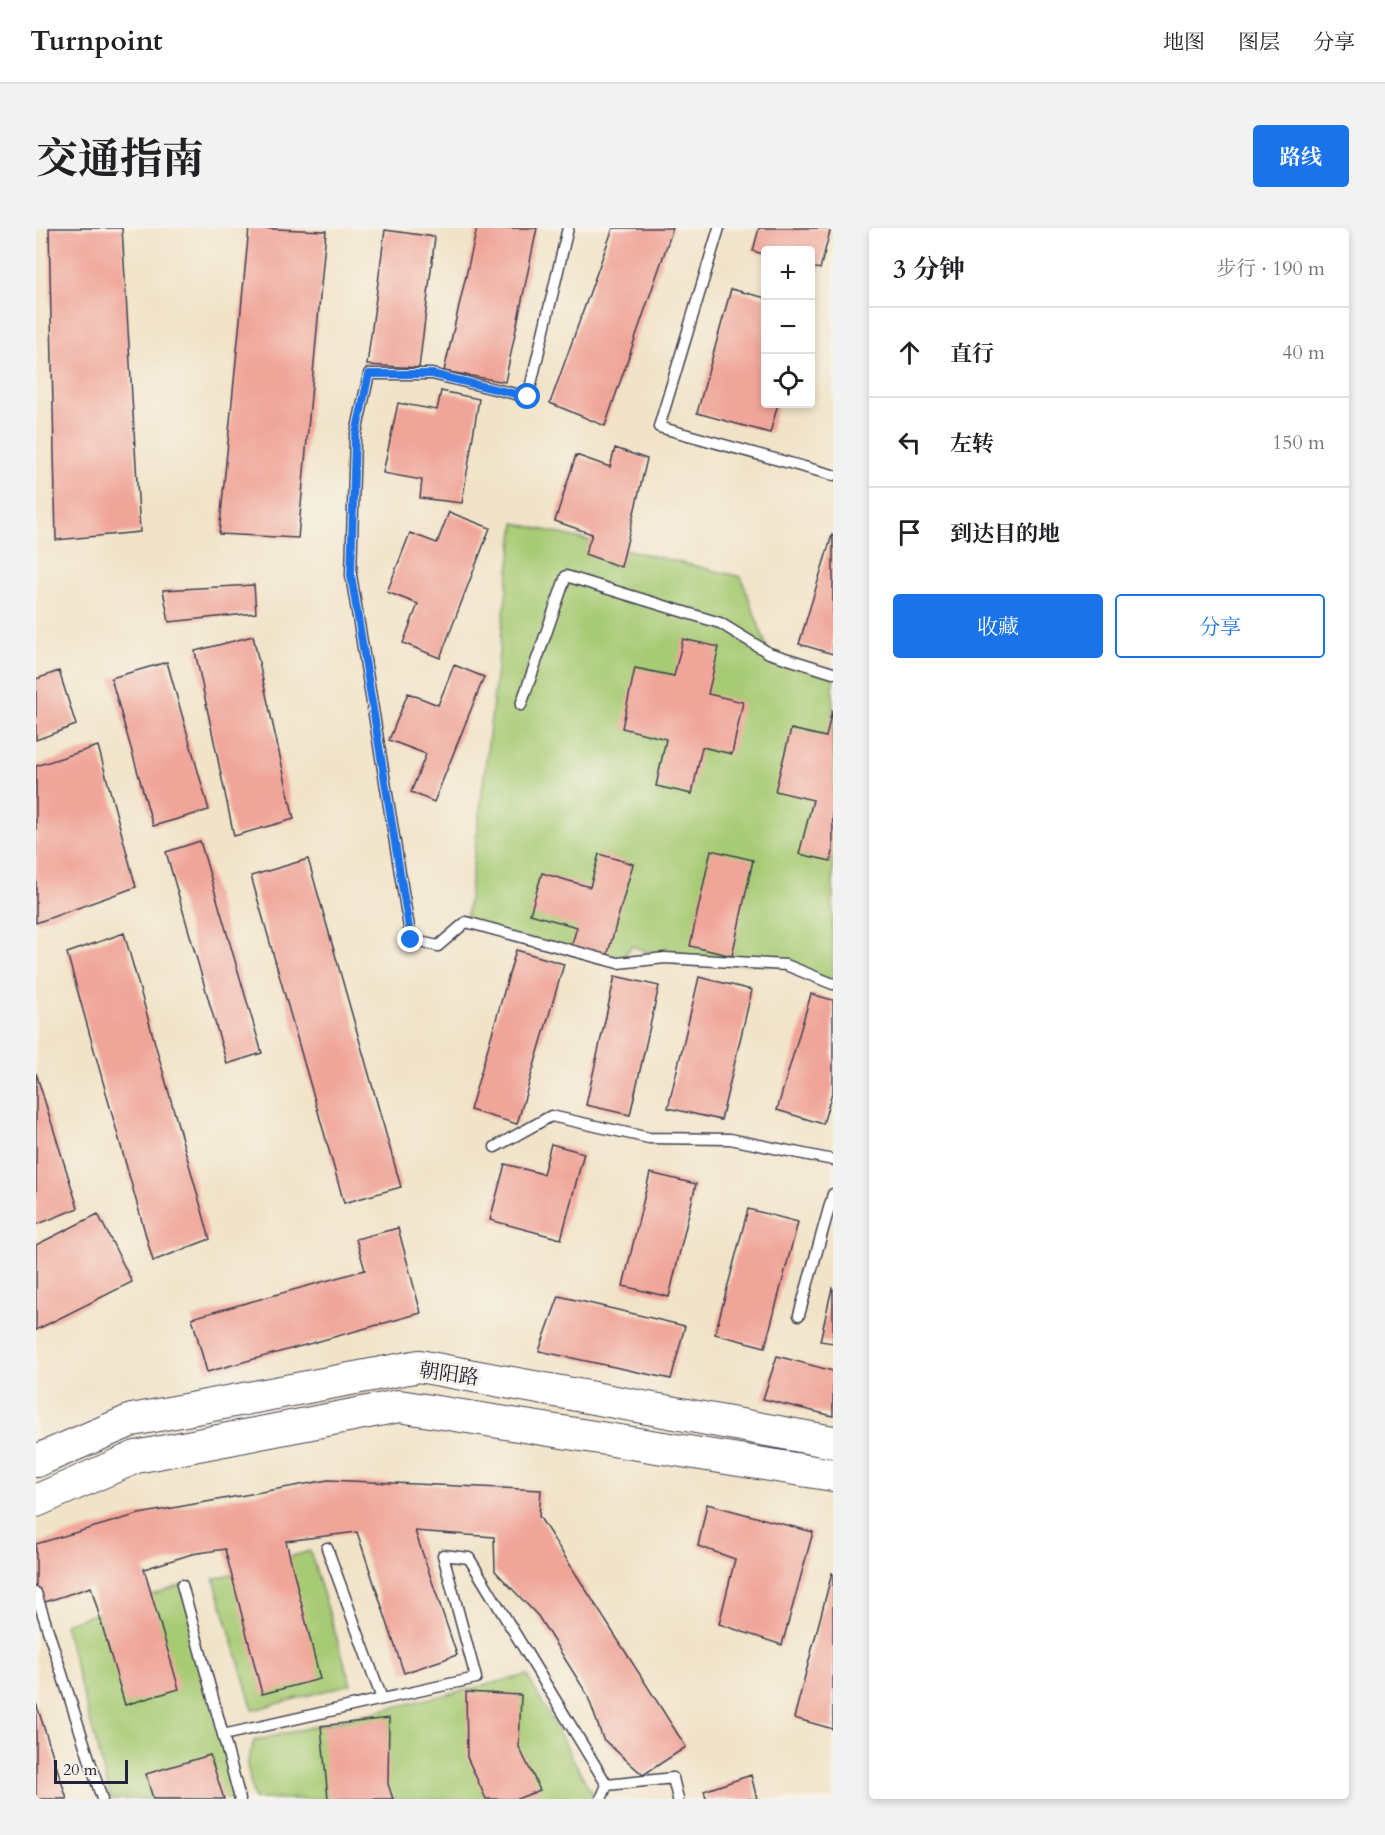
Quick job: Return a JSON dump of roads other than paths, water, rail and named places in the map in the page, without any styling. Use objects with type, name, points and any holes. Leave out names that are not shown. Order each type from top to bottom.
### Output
[{"type":"main road","name":"朝阳路","points":[[36,1461],[132,1420],[419,1366],[833,1442]]},
{"type":"main road","name":"朝阳路","points":[[36,1501],[136,1457],[399,1406],[833,1475]]},
{"type":"lane","points":[[568,228],[528,397],[432,374],[369,374],[355,438],[351,575],[411,940],[438,946],[466,922],[618,963],[665,958],[786,965],[833,984]]},
{"type":"lane","points":[[719,228],[659,427],[833,474]]},
{"type":"lane","points":[[521,705],[566,576],[720,622],[769,653],[833,673]]},
{"type":"lane","points":[[495,1147],[550,1116],[649,1138],[730,1139],[833,1160]]},
{"type":"lane","points":[[799,1315],[833,1194]]},
{"type":"lane","points":[[327,1548],[382,1699]]},
{"type":"lane","points":[[223,1735],[476,1678],[443,1555],[469,1558],[607,1785]]},
{"type":"lane","points":[[182,1585],[240,1799]]},
{"type":"lane","points":[[36,1593],[102,1799]]},
{"type":"lane","points":[[607,1785],[673,1778],[678,1799]]},
{"type":"lane","points":[[601,1799],[607,1785]]}]
